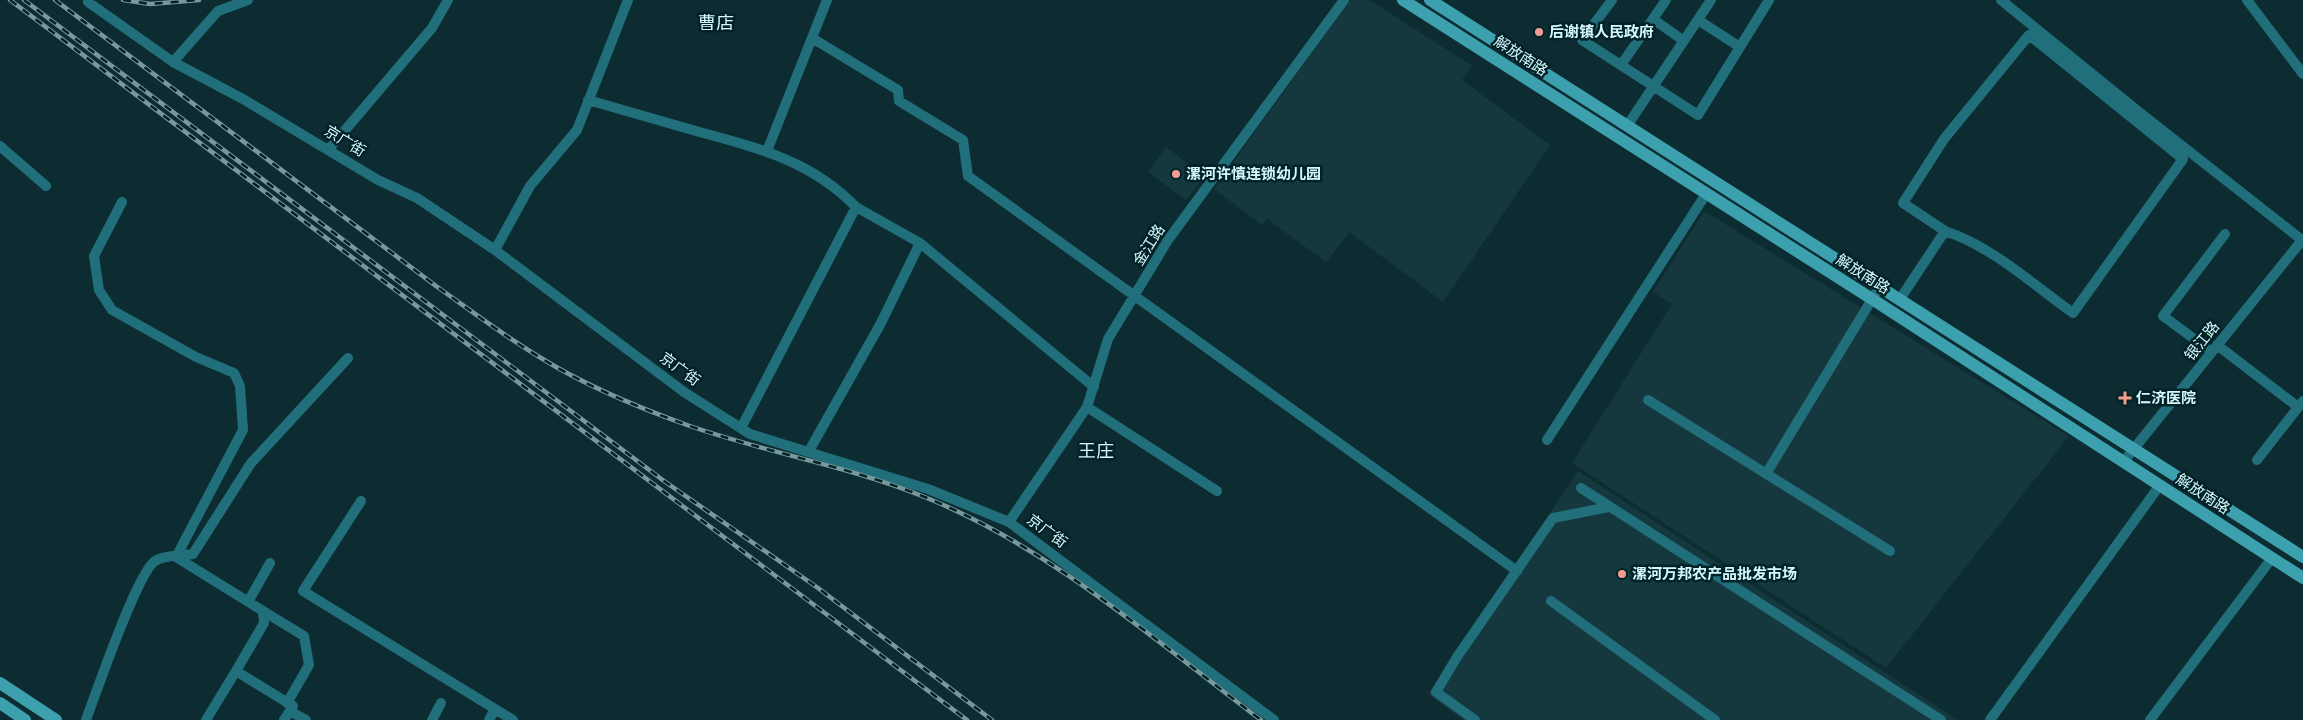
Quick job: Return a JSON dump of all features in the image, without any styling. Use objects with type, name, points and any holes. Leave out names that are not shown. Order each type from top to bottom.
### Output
[{"type":"main road","name":"解放南路","points":[[1403,0],[1872,299],[2303,578]]},
{"type":"main road","name":"解放南路","points":[[1430,0],[2134,448],[2303,558]]},
{"type":"main road","points":[[0,683],[56,720]]},
{"type":"main road","points":[[0,703],[25,720]]},
{"type":"street","name":"京广街","points":[[89,0],[88,2],[173,62],[329,148],[378,180],[417,198],[495,250],[684,392],[750,434],[928,489],[1009,522],[1274,720]]},
{"type":"street","points":[[173,62],[218,11],[248,0]]},
{"type":"street","points":[[329,148],[432,28],[448,0]]},
{"type":"street","points":[[495,250],[530,186],[577,130],[628,0]]},
{"type":"street","points":[[767,151],[827,0]]},
{"type":"street","name":"金江路","points":[[1009,522],[1087,407],[1108,339],[1168,240],[1344,0]]},
{"type":"street","points":[[1612,0],[1582,40],[1698,115],[1769,0]]},
{"type":"street","points":[[1621,65],[1666,0]]},
{"type":"street","points":[[1627,126],[1711,0]]},
{"type":"street","points":[[2001,0],[2138,112],[2303,239]]},
{"type":"street","points":[[2247,0],[2303,74]]},
{"type":"street","points":[[1653,20],[1684,41]]},
{"type":"street","points":[[1698,20],[1740,47]]},
{"type":"street","points":[[2029,35],[2183,159],[2073,313],[1981,246],[1945,231],[1903,203],[1944,139],[2029,35]]},
{"type":"street","points":[[812,38],[898,90],[899,101],[963,140],[968,176],[1136,295],[1517,571]]},
{"type":"street","points":[[588,100],[767,151],[803,166],[825,179],[856,207],[920,243],[1094,387]]},
{"type":"street","points":[[0,146],[46,186]]},
{"type":"street","points":[[1547,440],[1706,194]]},
{"type":"street","points":[[122,202],[94,256],[99,290],[112,310],[196,357],[234,373],[240,386],[243,430],[176,557]]},
{"type":"street","points":[[741,428],[856,207]]},
{"type":"street","points":[[1900,299],[1945,231]]},
{"type":"street","points":[[2226,234],[2163,316],[2301,404],[2257,460]]},
{"type":"street","name":"银江路","points":[[2124,461],[2303,239]]},
{"type":"street","points":[[809,451],[881,323],[920,243]]},
{"type":"street","points":[[1766,474],[1880,286]]},
{"type":"street","points":[[86,720],[133,598],[148,567],[157,560],[193,554],[251,463],[348,358]]},
{"type":"street","points":[[1648,400],[1890,551]]},
{"type":"street","points":[[1087,407],[1217,491]]},
{"type":"street","points":[[1990,720],[2160,485]]},
{"type":"street","points":[[1581,488],[1937,719]]},
{"type":"street","points":[[361,501],[303,592],[513,720]]},
{"type":"street","points":[[1475,720],[1436,692],[1457,657],[1553,518],[1609,507]]},
{"type":"street","points":[[176,557],[304,636],[309,665],[284,720]]},
{"type":"street","points":[[2150,720],[2272,558]]},
{"type":"street","points":[[248,602],[270,563]]},
{"type":"street","points":[[1551,601],[1715,720]]},
{"type":"street","points":[[206,720],[264,622],[263,611]]},
{"type":"street","points":[[236,670],[306,720]]},
{"type":"street","points":[[432,720],[440,703]]},
{"type":"street","points":[[489,720],[495,709]]},
{"type":"shaded area","points":[[1350,0],[1370,0],[1472,66],[1462,80],[1550,145],[1443,302],[1349,232],[1326,262],[1267,219],[1262,225],[1214,189]]},
{"type":"shaded area","name":"漯河许慎连锁幼儿园","points":[[1166,147],[1205,176],[1186,200],[1148,172]]},
{"type":"shaded area","points":[[1704,211],[2069,436],[1886,668],[1572,463],[1672,304],[1653,292]]},
{"type":"shaded area","name":"漯河万邦农产品批发市场","points":[[1578,471],[1958,720],[1463,720],[1428,694]]},
{"type":"railway","points":[[10,0],[967,720]]},
{"type":"railway","points":[[24,0],[664,481],[818,588],[992,720]]},
{"type":"railway","points":[[55,0],[436,286],[500,332],[541,358],[594,387],[668,418],[747,444],[868,477],[927,498],[972,519],[1059,569],[1101,598],[1261,720]]},
{"type":"railway","points":[[123,0],[150,4],[199,0]]},
{"type":"place","name":"后谢镇人民政府","points":[[1539,32]]},
{"type":"place","name":"漯河许慎连锁幼儿园","points":[[1176,174]]},
{"type":"place","name":"仁济医院","points":[[2125,398]]},
{"type":"place","name":"漯河万邦农产品批发市场","points":[[1622,574]]},
{"type":"district","name":"曹店","points":[[716,23]]},
{"type":"district","name":"王庄","points":[[1096,451]]}]
